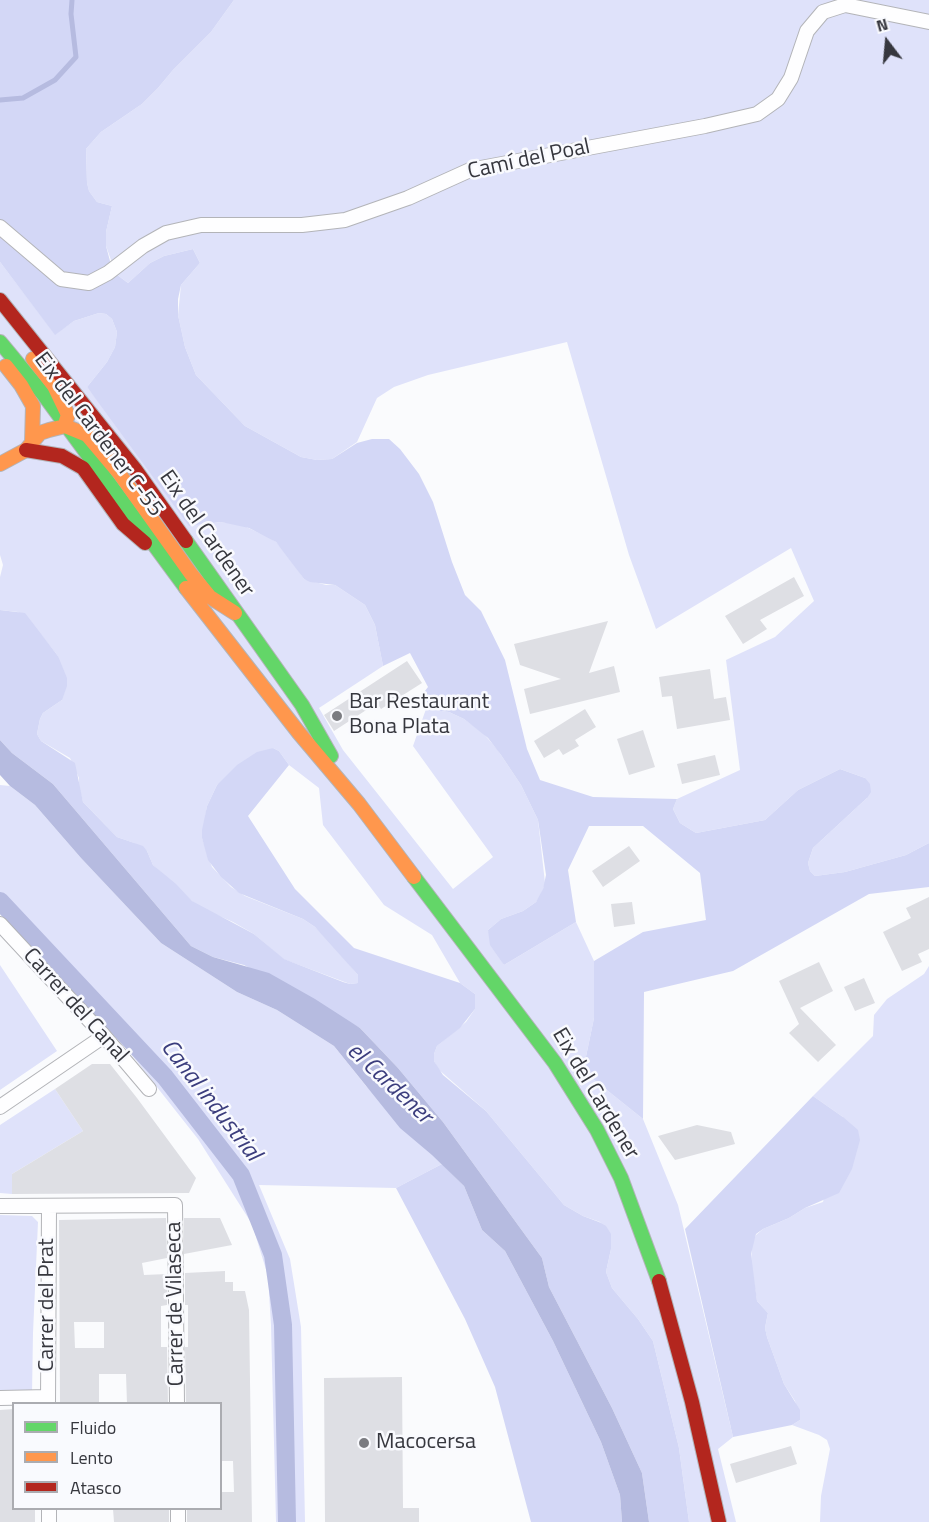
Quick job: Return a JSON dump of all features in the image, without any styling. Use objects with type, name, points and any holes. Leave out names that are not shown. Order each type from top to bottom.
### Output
[{"type":"main road","name":"Eix del Cardener","points":[[0,300],[135,469],[302,705],[359,804]]},
{"type":"main road","points":[[0,315],[54,386],[68,415],[65,426],[57,439],[0,464]]},
{"type":"main road","name":"Eix del Cardener C-55","points":[[0,342],[44,395],[160,555]]},
{"type":"main road","points":[[0,356],[33,406],[34,420],[28,450]]},
{"type":"main road","points":[[65,426],[87,435],[119,473],[190,574],[210,597],[237,614]]},
{"type":"main road","points":[[28,450],[62,456],[83,468],[123,524],[160,555]]},
{"type":"main road","name":"Eix del Cardener","points":[[160,555],[298,733],[359,804],[555,1063],[597,1130],[643,1232],[657,1275],[692,1402],[719,1522]]},
{"type":"street","name":"Camí del Poal","points":[[0,227],[61,279],[89,283],[108,273],[143,246],[166,233],[201,225],[302,225],[345,220],[408,198],[470,170],[705,126],[757,114],[778,99],[791,78],[807,31],[823,12],[845,5],[929,22]]},
{"type":"street","name":"Carrer del Canal","points":[[0,924],[104,1036],[149,1089]]},
{"type":"street","points":[[0,1107],[104,1036]]},
{"type":"street","name":"Carrer de Vilaseca","points":[[49,1207],[175,1205],[177,1402]]},
{"type":"street","points":[[0,1206],[49,1207]]},
{"type":"street","name":"Carrer del Prat","points":[[48,1400],[49,1207]]},
{"type":"street","points":[[0,1398],[48,1400]]},
{"type":"shaded area","points":[[0,0],[234,0],[211,32],[158,88],[142,104],[101,132],[86,149],[89,191],[97,202],[112,206],[106,232],[106,246],[110,261],[116,274],[128,283],[150,263],[164,256],[193,249],[200,263],[181,285],[178,299],[178,315],[185,347],[196,375],[245,426],[301,457],[317,460],[332,459],[357,443],[372,439],[389,439],[400,449],[419,474],[433,502],[465,595],[481,611],[505,660],[527,749],[540,780],[593,797],[677,799],[673,809],[680,823],[696,833],[765,820],[798,790],[840,769],[865,778],[870,784],[871,792],[813,848],[808,863],[810,871],[815,876],[845,872],[906,855],[929,843],[929,887],[869,894],[733,971],[644,992],[643,1119],[583,1071],[594,1018],[594,961],[643,932],[706,920],[700,873],[643,826],[589,826],[568,870],[576,922],[504,965],[490,945],[488,930],[501,919],[523,911],[536,902],[543,889],[546,875],[538,820],[521,785],[501,755],[488,738],[464,719],[449,712],[426,709],[421,696],[428,687],[410,653],[383,666],[375,625],[365,605],[335,585],[310,582],[304,579],[276,542],[249,528],[221,522],[189,526],[87,387],[107,362],[115,347],[117,332],[112,319],[106,314],[99,313],[74,321],[55,335],[0,262]]},
{"type":"shaded area","points":[[234,0],[929,0],[929,843],[906,855],[845,872],[815,876],[810,871],[808,863],[813,848],[867,798],[865,778],[840,769],[798,790],[765,820],[696,833],[680,823],[673,809],[677,799],[740,770],[726,660],[775,637],[814,601],[791,548],[656,629],[629,555],[567,342],[428,375],[394,387],[377,398],[357,442],[332,459],[317,460],[301,457],[245,426],[196,375],[185,347],[178,315],[181,285],[200,263],[193,249],[164,256],[150,263],[128,283],[116,274],[106,246],[106,232],[112,206],[97,202],[89,191],[86,149],[101,132],[142,104],[158,88],[211,32]]},
{"type":"shaded area","points":[[0,262],[55,334],[74,321],[99,313],[106,314],[112,319],[117,332],[115,347],[107,362],[87,387],[198,525],[221,522],[242,525],[270,538],[286,553],[304,579],[335,585],[365,605],[375,625],[383,666],[319,708],[343,750],[453,889],[493,857],[413,746],[426,709],[449,712],[464,719],[483,733],[497,749],[521,785],[538,820],[545,883],[541,896],[536,902],[523,911],[501,919],[488,930],[504,965],[576,922],[594,961],[594,1018],[583,1071],[643,1119],[678,1205],[733,1437],[718,1449],[736,1522],[689,1522],[679,1448],[653,1341],[612,1288],[606,1272],[611,1249],[600,1222],[583,1216],[564,1205],[486,1111],[438,1069],[434,1061],[437,1046],[466,1022],[475,1009],[475,994],[460,983],[432,935],[384,905],[323,825],[319,788],[289,765],[279,751],[273,748],[217,785],[207,806],[202,838],[212,867],[231,887],[245,896],[303,919],[315,927],[358,975],[358,983],[350,984],[283,959],[254,934],[197,906],[153,865],[147,851],[117,837],[83,802],[79,778],[70,758],[41,741],[37,734],[43,713],[62,700],[58,656],[18,612],[0,610],[0,577],[3,565],[0,555]]},
{"type":"shaded area","points":[[0,610],[25,613],[58,656],[67,678],[62,700],[43,713],[40,719],[37,734],[41,741],[75,763],[83,802],[117,837],[143,846],[153,865],[192,901],[254,934],[284,959],[343,982],[358,983],[358,975],[315,927],[303,919],[239,893],[221,877],[208,860],[202,830],[207,806],[217,785],[237,765],[257,752],[273,748],[279,751],[289,765],[248,816],[295,889],[354,948],[460,983],[475,994],[475,1009],[460,1028],[437,1046],[434,1061],[443,1075],[486,1111],[564,1205],[606,1226],[611,1234],[611,1249],[606,1272],[612,1288],[653,1341],[679,1448],[689,1522],[649,1522],[642,1473],[612,1408],[549,1287],[542,1258],[443,1122],[398,1068],[360,1028],[244,965],[213,957],[191,946],[53,784],[12,753],[0,740]]},
{"type":"shaded area","points":[[0,785],[10,786],[35,805],[161,943],[237,992],[277,1010],[334,1046],[366,1086],[442,1164],[396,1188],[259,1185],[290,1259],[301,1327],[305,1522],[276,1522],[268,1276],[252,1224],[198,1139],[111,1029],[0,909]]},
{"type":"shaded area","points":[[0,965],[57,1051],[0,1090]]},
{"type":"shaded area","points":[[929,966],[929,1522],[820,1522],[821,1496],[830,1449],[827,1440],[792,1425],[800,1420],[795,1401],[784,1384],[767,1337],[765,1328],[768,1313],[757,1301],[751,1263],[752,1244],[756,1235],[763,1229],[805,1208],[823,1202],[843,1117],[813,1096],[873,1036],[874,1015],[887,999],[924,974]]},
{"type":"shaded area","points":[[55,1089],[83,1131],[12,1174],[12,1194],[0,1193],[0,1125]]},
{"type":"shaded area","points":[[813,1096],[858,1130],[860,1140],[852,1169],[839,1193],[756,1234],[751,1254],[757,1301],[768,1313],[765,1328],[767,1337],[784,1384],[800,1410],[800,1420],[792,1425],[733,1437],[685,1229]]},
{"type":"shaded area","points":[[442,1164],[464,1186],[482,1230],[505,1251],[553,1341],[601,1442],[620,1495],[622,1522],[531,1522],[495,1387],[465,1319],[396,1188]]},
{"type":"shaded area","points":[[0,1215],[32,1216],[38,1222],[32,1394],[0,1394]]},
{"type":"water","name":"el Cardener","points":[[0,740],[12,753],[53,784],[191,946],[213,957],[269,973],[360,1028],[398,1068],[443,1122],[542,1258],[549,1287],[612,1408],[642,1473],[649,1522],[622,1522],[620,1495],[601,1442],[553,1341],[505,1251],[482,1230],[464,1186],[400,1128],[334,1046],[277,1010],[237,992],[161,943],[35,805],[10,786],[0,775]]},
{"type":"building","points":[[794,577],[804,596],[760,620],[767,629],[743,644],[725,616]]},
{"type":"building","points":[[608,621],[589,673],[614,666],[620,692],[530,714],[524,689],[561,679],[520,665],[514,644]]},
{"type":"building","points":[[407,661],[422,683],[381,709],[377,703],[334,731],[324,715]]},
{"type":"building","points":[[710,669],[714,699],[726,697],[730,720],[677,729],[672,696],[662,697],[659,677]]},
{"type":"building","points":[[585,709],[596,727],[575,740],[579,746],[563,755],[559,749],[544,758],[534,741]]},
{"type":"building","points":[[643,730],[655,767],[629,775],[617,739]]},
{"type":"building","points":[[715,755],[720,775],[682,784],[677,764]]},
{"type":"building","points":[[629,846],[640,861],[603,887],[592,871]]},
{"type":"building","points":[[929,897],[929,949],[918,954],[922,962],[902,971],[883,932],[911,918],[906,908]]},
{"type":"building","points":[[632,902],[635,924],[614,927],[611,904]]},
{"type":"building","points":[[819,962],[833,991],[800,1008],[836,1045],[818,1062],[789,1033],[799,1024],[779,981]]},
{"type":"building","points":[[864,978],[875,1003],[855,1011],[844,987]]},
{"type":"building","points":[[92,1064],[110,1064],[137,1098],[196,1178],[189,1193],[12,1194],[12,1174],[83,1131],[55,1089]]},
{"type":"building","points":[[697,1125],[731,1132],[735,1144],[675,1160],[658,1136]]},
{"type":"building","points":[[166,1218],[167,1258],[142,1263],[144,1275],[167,1274],[167,1305],[161,1306],[161,1347],[167,1347],[168,1402],[127,1402],[126,1374],[99,1374],[99,1402],[60,1402],[59,1220]],"holes":[[[74,1322],[104,1322],[104,1348],[75,1348]]]},
{"type":"building","points":[[184,1218],[220,1218],[232,1245],[184,1254]]},
{"type":"building","points":[[225,1271],[225,1282],[233,1282],[233,1291],[245,1291],[249,1310],[252,1522],[187,1522],[187,1510],[222,1510],[222,1492],[234,1492],[233,1461],[222,1461],[222,1402],[186,1402],[185,1347],[188,1347],[188,1305],[185,1305],[185,1273]]},
{"type":"building","name":"Macocersa","points":[[402,1377],[403,1508],[419,1508],[419,1522],[325,1522],[324,1378]]},
{"type":"building","points":[[12,1409],[12,1510],[35,1510],[35,1522],[0,1522],[0,1410]]},
{"type":"building","points":[[791,1446],[797,1464],[736,1483],[730,1464]]},
{"type":"building","points":[[113,1510],[169,1510],[169,1522],[114,1522]]},
{"type":"waterway","points":[[0,100],[23,98],[55,80],[76,57],[71,14],[72,0]]},
{"type":"waterway","name":"Canal industrial","points":[[0,901],[165,1077],[241,1175],[273,1255],[283,1325],[287,1522]]},
{"type":"traffic: fast","points":[[0,342],[44,395],[186,588]]},
{"type":"traffic: fast","points":[[186,541],[302,705],[331,756]]},
{"type":"traffic: fast","points":[[414,877],[555,1063],[597,1130],[621,1178],[659,1281]]},
{"type":"traffic: slow","points":[[33,359],[54,386],[68,415],[66,421]]},
{"type":"traffic: slow","points":[[6,366],[21,385],[33,406],[32,442]]},
{"type":"traffic: slow","points":[[0,464],[26,450],[40,433],[65,426],[87,435],[119,473],[210,597],[235,613]]},
{"type":"traffic: slow","points":[[186,588],[299,733],[359,804],[414,877]]},
{"type":"traffic: jam","points":[[0,300],[135,469],[186,541]]},
{"type":"traffic: jam","points":[[26,450],[62,456],[83,468],[123,524],[145,543]]},
{"type":"traffic: jam","points":[[659,1281],[692,1402],[719,1522]]},
{"type":"place","name":"Bar Restaurant Bona Plata","points":[[337,716]]},
{"type":"place","name":"Macocersa","points":[[364,1443]]}]
